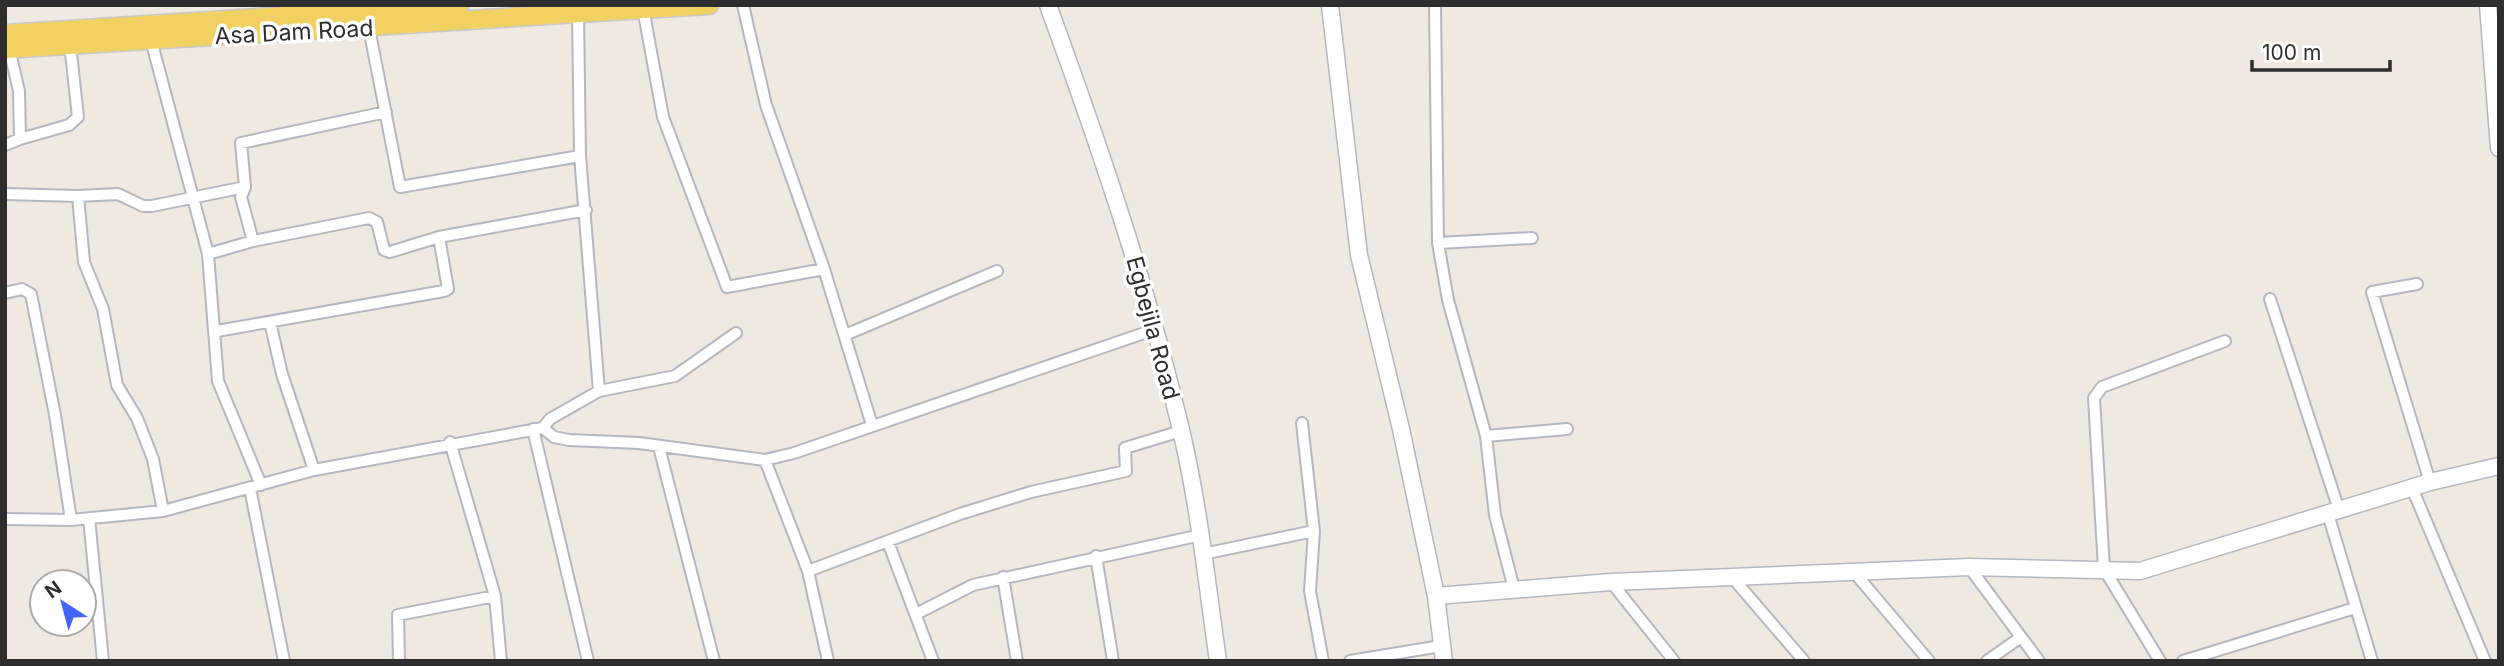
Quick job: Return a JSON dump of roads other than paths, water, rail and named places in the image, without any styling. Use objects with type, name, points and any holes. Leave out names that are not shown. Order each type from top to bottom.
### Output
[{"type":"main road","name":"Asa Dam Road","points":[[7,44],[455,11],[578,14],[709,5]]},
{"type":"main road","name":"Asa Dam Road","points":[[7,44],[70,44],[369,27],[455,11]]},
{"type":"street","points":[[743,5],[766,106],[824,270],[873,425]]},
{"type":"street","name":"Egbejila Road","points":[[1048,5],[1114,186],[1181,431],[1201,535],[1218,661]]},
{"type":"street","points":[[1330,5],[1359,255],[1401,429],[1436,596],[1442,653],[1350,661]]},
{"type":"street","points":[[1435,5],[1438,243],[1448,300],[1486,436],[1495,515],[1514,589]]},
{"type":"street","points":[[2488,5],[2499,148]]},
{"type":"street","points":[[643,9],[663,117],[727,287],[824,270]]},
{"type":"street","points":[[578,14],[580,156],[599,391]]},
{"type":"street","points":[[369,27],[400,187],[580,156]]},
{"type":"street","points":[[151,40],[208,254],[217,331],[218,381],[256,486],[284,661]]},
{"type":"street","points":[[7,44],[21,108],[20,139]]},
{"type":"street","points":[[5,145],[69,125],[78,117],[70,44]]},
{"type":"street","points":[[253,241],[241,197],[246,187],[241,143],[386,112]]},
{"type":"street","points":[[5,194],[118,194],[143,206],[194,199],[246,187]]},
{"type":"street","points":[[78,196],[84,262],[103,309],[117,384],[136,418],[153,459],[163,511]]},
{"type":"street","points":[[208,254],[253,241],[369,218],[377,222],[386,252],[439,237],[586,210]]},
{"type":"street","points":[[217,331],[444,291],[448,289],[439,237]]},
{"type":"street","points":[[1438,243],[1532,238]]},
{"type":"street","points":[[845,335],[997,271]]},
{"type":"street","points":[[2417,284],[2372,292],[2430,482]]},
{"type":"street","points":[[5,293],[22,289],[31,295],[55,415],[71,520]]},
{"type":"street","points":[[2270,299],[2334,512],[2354,608],[2372,661]]},
{"type":"street","points":[[270,322],[282,374],[314,470]]},
{"type":"street","points":[[538,428],[554,437],[569,440],[659,447],[765,460],[1153,330]]},
{"type":"street","points":[[5,519],[71,520],[163,511],[314,470],[450,442],[538,428],[599,391],[675,376],[736,333]]},
{"type":"street","points":[[2160,661],[2104,569],[2096,392],[2102,387],[2225,341]]},
{"type":"street","points":[[1302,423],[1314,531],[1310,591],[1323,661]]},
{"type":"street","points":[[538,428],[588,661]]},
{"type":"street","points":[[1486,436],[1567,429]]},
{"type":"street","points":[[808,571],[960,514],[1031,492],[1126,471],[1125,448],[1181,431]]},
{"type":"street","points":[[450,442],[495,596],[500,661]]},
{"type":"street","points":[[659,447],[714,661]]},
{"type":"street","points":[[765,460],[808,571],[828,661]]},
{"type":"street","points":[[1436,596],[1612,582],[1969,567],[2140,571],[2430,482],[2499,466]]},
{"type":"street","points":[[2412,488],[2485,661]]},
{"type":"street","points":[[89,518],[103,661]]},
{"type":"street","points":[[1203,554],[1314,531]]},
{"type":"street","points":[[916,614],[973,585],[1201,535]]},
{"type":"street","points":[[888,542],[933,661]]},
{"type":"street","points":[[1096,556],[1113,661]]},
{"type":"street","points":[[1969,567],[2039,661]]},
{"type":"street","points":[[1854,572],[1929,661]]},
{"type":"street","points":[[1003,577],[1017,661]]},
{"type":"street","points":[[1732,577],[1804,661]]},
{"type":"street","points":[[1612,582],[1674,661]]},
{"type":"street","points":[[399,661],[398,615],[495,596]]},
{"type":"street","points":[[2183,661],[2354,608]]},
{"type":"street","points":[[1987,661],[2021,637]]}]
